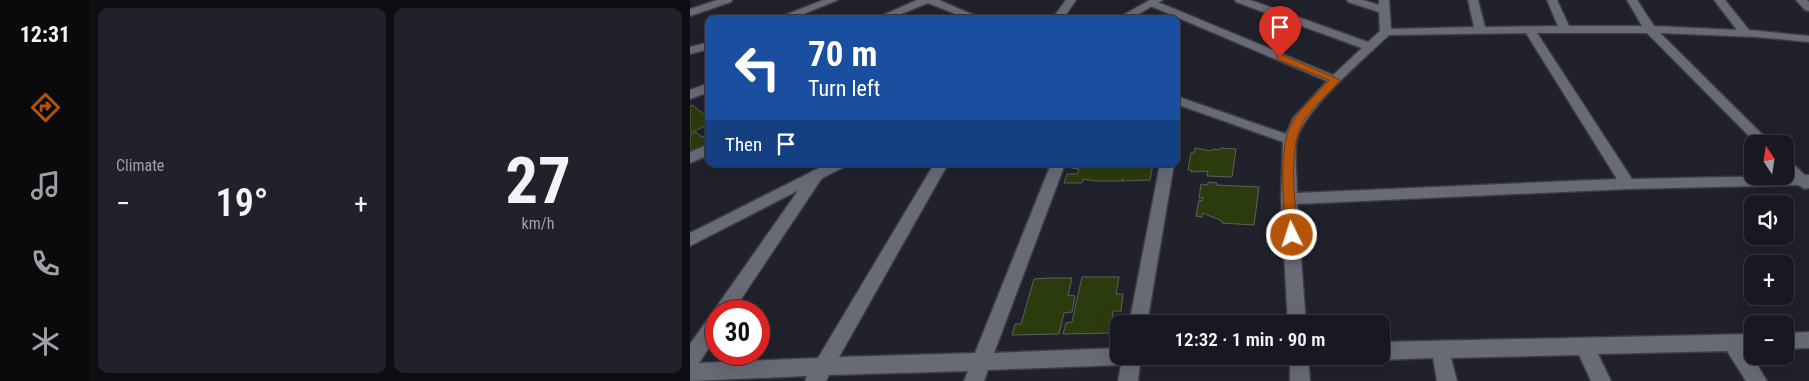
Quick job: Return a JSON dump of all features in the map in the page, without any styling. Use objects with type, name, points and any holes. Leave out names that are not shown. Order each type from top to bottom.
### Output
[{"type":"street","points":[[690,8],[700,0]]},
{"type":"street","points":[[690,13],[727,0]]},
{"type":"street","points":[[791,15],[832,0]]},
{"type":"street","points":[[889,15],[926,0]]},
{"type":"street","points":[[930,0],[968,15]]},
{"type":"street","points":[[1060,15],[1071,0]]},
{"type":"street","points":[[1240,0],[1370,47]]},
{"type":"street","points":[[1352,0],[1384,5],[1386,32]]},
{"type":"street","points":[[1473,0],[1481,30]]},
{"type":"street","points":[[1552,0],[1566,30]]},
{"type":"street","points":[[1632,0],[1650,29],[1756,135]]},
{"type":"street","points":[[1719,0],[1745,32]]},
{"type":"street","points":[[1801,0],[1809,8]]},
{"type":"street","points":[[1129,15],[1155,2],[1335,80]]},
{"type":"street","points":[[1296,315],[1289,199],[1290,140],[1298,121],[1335,80],[1386,32],[1650,29],[1745,32],[1809,39]]},
{"type":"street","points":[[1530,30],[1628,184]]},
{"type":"street","points":[[690,51],[705,45]]},
{"type":"street","points":[[690,95],[705,89]]},
{"type":"street","points":[[1180,101],[1290,140]]},
{"type":"street","points":[[690,158],[705,151]]},
{"type":"street","points":[[690,240],[833,167]]},
{"type":"street","points":[[820,373],[939,167]]},
{"type":"street","points":[[974,381],[1057,167]]},
{"type":"street","points":[[1140,315],[1166,167]]},
{"type":"street","points":[[1794,172],[1806,183]]},
{"type":"street","points":[[731,300],[817,175]]},
{"type":"street","points":[[1289,199],[1628,184],[1806,183]]},
{"type":"street","points":[[690,360],[705,338]]},
{"type":"street","points":[[1794,341],[1809,340]]},
{"type":"street","points":[[1732,342],[1757,381]]},
{"type":"street","points":[[1390,351],[1744,342]]},
{"type":"street","points":[[1584,345],[1601,381]]},
{"type":"street","points":[[1440,348],[1447,381]]},
{"type":"street","points":[[690,372],[820,373],[1110,357]]},
{"type":"street","points":[[1128,381],[1129,365]]},
{"type":"street","points":[[1299,365],[1300,381]]},
{"type":"building","points":[[692,105],[705,115],[705,126],[690,133],[690,106]]},
{"type":"building","points":[[696,132],[702,137],[705,136],[705,145],[690,152],[690,135]]},
{"type":"building","points":[[1195,148],[1212,151],[1213,149],[1219,150],[1220,148],[1236,149],[1232,177],[1207,176],[1208,171],[1191,172],[1192,170],[1188,170],[1191,153],[1194,153]]},
{"type":"building","points":[[1152,167],[1150,180],[1095,181],[1083,179],[1082,183],[1064,183],[1067,174],[1077,174],[1079,169],[1071,168]]},
{"type":"building","points":[[1208,182],[1217,183],[1216,185],[1259,187],[1254,225],[1222,223],[1222,221],[1203,213],[1202,217],[1196,216],[1199,200],[1202,201],[1203,198],[1199,198],[1201,184],[1208,185]]},
{"type":"building","points":[[1082,277],[1119,277],[1116,294],[1123,294],[1121,311],[1113,311],[1112,315],[1110,315],[1110,333],[1063,334],[1066,323],[1072,322]]},
{"type":"building","points":[[1072,278],[1068,295],[1075,296],[1072,312],[1064,313],[1059,334],[1012,335],[1015,324],[1021,324],[1034,279]]},
{"type":"route","points":[[1280,57],[1335,80],[1298,121],[1290,140],[1289,199],[1292,235]]}]
